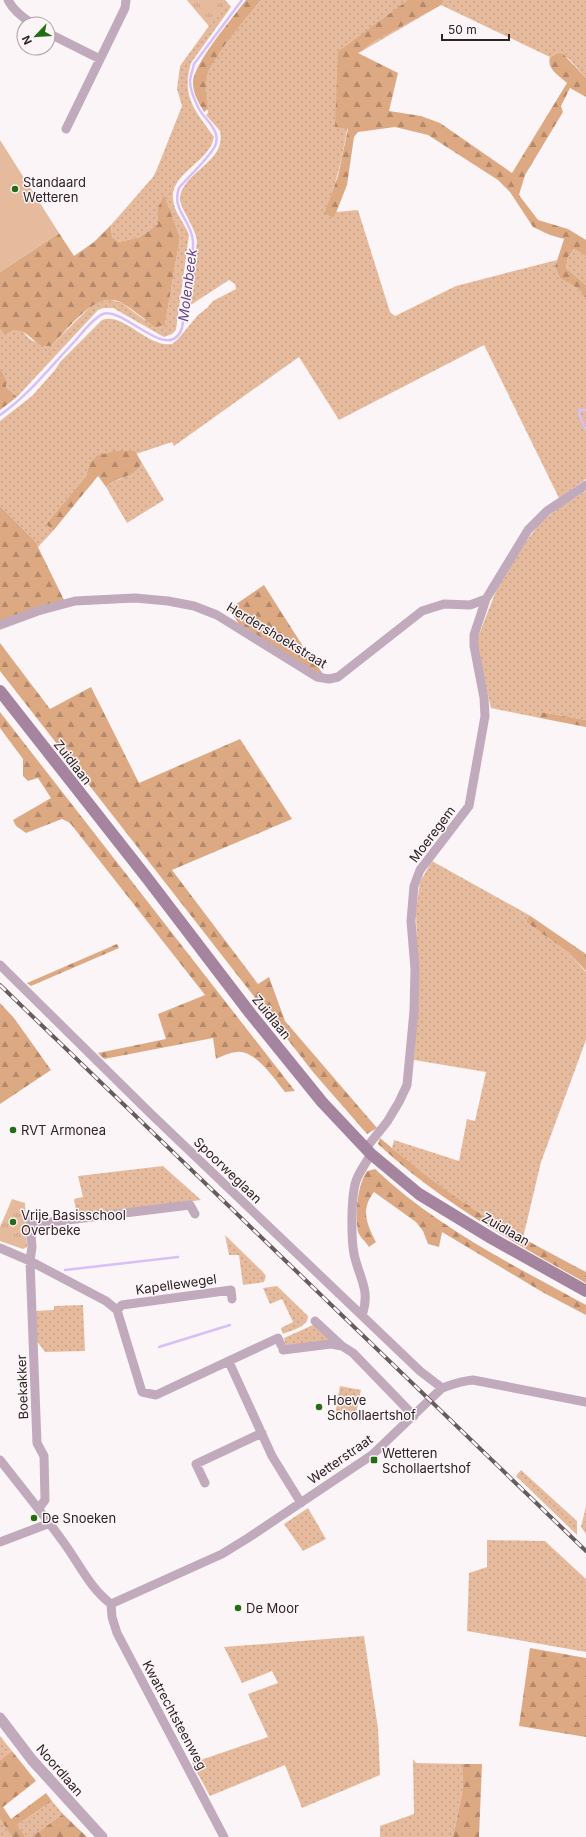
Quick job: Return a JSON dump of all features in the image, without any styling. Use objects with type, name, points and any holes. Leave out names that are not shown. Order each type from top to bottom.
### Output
[{"type":"main road","name":"Zuidlaan","points":[[0,691],[147,878],[250,1014],[322,1102],[368,1151],[419,1194],[493,1239],[586,1291]]},
{"type":"street","points":[[8,0],[21,16]]},
{"type":"street","points":[[66,129],[125,8],[126,0]]},
{"type":"street","points":[[56,37],[100,59]]},
{"type":"street","points":[[486,599],[528,530],[547,511],[586,485]]},
{"type":"street","name":"Herdershoekstraat","points":[[0,625],[38,611],[75,601],[135,598],[168,601],[194,606],[217,615],[317,677],[329,679],[338,677],[346,672],[422,611],[444,604],[470,605],[486,599]]},
{"type":"street","name":"Moeregem","points":[[362,1316],[365,1307],[366,1291],[358,1270],[354,1252],[353,1205],[356,1181],[368,1151],[399,1102],[407,1085],[414,1011],[415,969],[411,921],[414,886],[424,863],[469,806],[485,716],[484,698],[474,646],[474,635],[486,599]]},
{"type":"street","name":"Spoorweglaan","points":[[0,965],[151,1114],[362,1316],[420,1371],[442,1388]]},
{"type":"street","points":[[30,1261],[32,1247],[30,1224],[190,1205],[195,1214]]},
{"type":"street","points":[[0,1248],[30,1261],[106,1301],[118,1310],[142,1392],[156,1395],[278,1338],[282,1347],[331,1344],[342,1346]]},
{"type":"street","name":"Boekakker","points":[[30,1261],[37,1443],[44,1456],[45,1500],[39,1508]]},
{"type":"street","name":"Kapellewegel","points":[[118,1310],[122,1305],[231,1290],[232,1299]]},
{"type":"street","points":[[315,1321],[342,1346],[352,1353],[414,1416]]},
{"type":"street","points":[[229,1362],[272,1456],[301,1503]]},
{"type":"street","name":"Wetterstraat","points":[[111,1604],[222,1554],[301,1503],[372,1455],[442,1388],[460,1381],[473,1380],[586,1402]]},
{"type":"street","points":[[205,1483],[196,1464],[262,1433]]},
{"type":"street","points":[[0,1460],[50,1523],[98,1594],[111,1604]]},
{"type":"street","points":[[0,1542],[50,1523]]},
{"type":"street","name":"Kwatrechtsteenweg","points":[[111,1604],[112,1617],[117,1633],[224,1837]]},
{"type":"street","name":"Noordlaan","points":[[0,1718],[32,1760],[102,1837]]},
{"type":"green space","points":[[187,0],[225,0],[231,7],[191,63],[188,75],[189,94],[192,103],[214,137],[211,146],[205,154],[184,175],[174,190],[173,199],[175,209],[189,235],[176,330],[172,334],[164,337],[113,308],[98,310],[17,397],[6,387],[6,379],[0,368],[0,329],[5,334],[15,328],[22,330],[35,342],[51,346],[93,304],[109,299],[122,303],[143,319],[165,325],[180,237],[164,196],[158,207],[158,224],[140,237],[119,242],[112,237],[111,225],[153,177],[182,106],[177,89],[180,66],[209,26]]},
{"type":"green space","points":[[187,0],[225,0],[209,26]]},
{"type":"green space","points":[[246,0],[261,0],[229,39],[213,62],[208,72],[206,81],[208,109],[204,112],[194,91],[194,75],[206,53]]},
{"type":"green space","points":[[261,0],[586,0],[586,78],[569,59],[558,53],[550,57],[441,5],[357,54],[342,155],[324,214],[334,218],[336,212],[358,210],[390,312],[395,316],[456,286],[557,260],[555,267],[560,278],[579,290],[586,302],[586,479],[559,498],[484,345],[339,420],[299,357],[174,446],[172,442],[136,454],[89,464],[86,476],[46,524],[53,531],[38,547],[0,506],[0,421],[32,396],[55,370],[60,362],[102,320],[110,319],[119,321],[154,341],[163,344],[172,344],[213,301],[236,289],[235,284],[229,280],[186,308],[197,242],[194,230],[182,206],[180,197],[183,188],[189,180],[211,159],[217,151],[220,142],[220,131],[206,115],[208,113],[205,83],[210,69],[222,48]]},
{"type":"green space","points":[[408,0],[443,0],[441,5],[374,41],[358,53],[398,73],[389,111],[421,116],[440,123],[512,173],[567,83],[552,69],[549,61],[550,57],[558,53],[563,54],[586,78],[586,97],[570,88],[561,106],[563,112],[525,175],[519,195],[538,220],[568,229],[586,240],[586,256],[574,249],[568,257],[566,268],[586,285],[586,302],[579,290],[560,278],[555,267],[564,239],[550,235],[533,227],[510,192],[498,180],[428,135],[395,127],[358,132],[354,137],[347,185],[334,218],[324,214],[338,176],[348,129],[335,127],[338,52]]},
{"type":"green space","name":"Standaard Wetteren","points":[[0,140],[59,233],[0,272]]},
{"type":"green space","points":[[164,195],[180,237],[165,325],[155,327],[122,303],[112,300],[102,301],[84,312],[51,346],[41,346],[20,331],[10,331],[5,335],[0,329],[0,272],[59,233],[74,256],[94,242],[111,225],[112,237],[119,242],[140,237],[158,224],[158,207]]},
{"type":"green space","points":[[574,249],[586,256],[586,285],[566,268],[568,257]]},
{"type":"green space","points":[[0,368],[6,379],[6,387],[17,397],[0,410]]},
{"type":"green space","points":[[114,451],[135,451],[142,463],[135,472],[116,480],[106,487],[98,476],[53,531],[46,524],[86,476],[89,464],[97,456]]},
{"type":"green space","points":[[142,463],[164,500],[127,523],[106,487],[135,471]]},
{"type":"green space","points":[[586,491],[586,720],[541,712],[540,718],[491,708],[478,652],[478,637],[496,591],[522,547],[540,523],[560,507]]},
{"type":"green space","points":[[0,506],[36,543],[64,600],[0,621]]},
{"type":"green space","points":[[264,585],[306,651],[324,675],[318,674],[239,624],[229,609]]},
{"type":"green space","points":[[0,643],[50,709],[91,687],[139,783],[240,739],[292,819],[172,870],[258,984],[269,977],[285,1021],[377,1128],[367,1134],[313,1072],[0,671]]},
{"type":"green space","points":[[0,712],[295,1091],[285,1092],[264,1066],[250,1055],[243,1052],[236,1052],[216,1059],[213,1038],[104,1059],[98,1053],[166,1039],[158,1014],[205,995],[70,823],[62,819],[26,833],[16,826],[13,820],[51,798],[38,778],[28,781],[23,776],[23,759],[0,728]]},
{"type":"green space","points":[[541,712],[586,720],[586,727],[540,718]]},
{"type":"green space","points":[[432,861],[529,915],[526,922],[569,953],[586,972],[586,1040],[541,1162],[523,1238],[438,1186],[392,1148],[394,1140],[459,1161],[467,1119],[475,1121],[486,1072],[414,1060],[418,993],[416,911],[420,882]]},
{"type":"green space","points":[[529,915],[586,954],[586,971],[569,953],[526,922]]},
{"type":"green space","points":[[117,944],[119,948],[31,986],[27,983]]},
{"type":"green space","points":[[0,1003],[14,1018],[51,1070],[0,1104]]},
{"type":"green space","points":[[380,1138],[427,1177],[488,1218],[586,1272],[586,1283],[504,1236],[452,1203],[402,1165],[378,1144]]},
{"type":"green space","points":[[163,1166],[201,1200],[77,1216],[74,1199],[83,1197],[78,1176]]},
{"type":"green space","points":[[375,1169],[423,1209],[449,1227],[503,1260],[586,1305],[586,1315],[544,1293],[442,1232],[439,1247],[428,1244],[423,1231],[416,1222],[374,1192],[367,1205],[366,1217],[376,1242],[369,1247],[358,1232],[357,1209],[359,1192],[364,1177],[367,1171]]},
{"type":"green space","name":"Vrije Basisschool Overbeke","points":[[12,1199],[25,1203],[27,1247],[23,1249],[0,1241],[0,1227]]},
{"type":"green space","points":[[225,1235],[263,1272],[266,1276],[264,1282],[243,1285],[239,1255],[229,1255]]},
{"type":"green space","points":[[277,1286],[308,1316],[305,1323],[283,1334],[281,1328],[293,1322],[282,1299],[270,1304],[263,1288]]},
{"type":"green space","points":[[83,1305],[85,1351],[45,1352],[36,1340],[34,1311],[54,1310],[54,1306]]},
{"type":"green space","points":[[313,1325],[317,1326],[335,1343],[286,1347],[284,1338]]},
{"type":"green space","points":[[340,1386],[361,1390],[355,1418],[335,1415]]},
{"type":"green space","points":[[521,1470],[577,1521],[577,1535],[516,1476]]},
{"type":"green space","points":[[586,1506],[586,1534],[581,1527]]},
{"type":"green space","points":[[308,1508],[326,1539],[303,1551],[284,1524]]},
{"type":"green space","points":[[487,1540],[545,1541],[586,1579],[586,1652],[467,1631],[469,1573],[487,1567]]},
{"type":"green space","points":[[364,1636],[378,1728],[380,1775],[302,1808],[285,1765],[210,1796],[192,1763],[268,1737],[248,1694],[278,1683],[272,1671],[242,1683],[224,1647]]},
{"type":"green space","points":[[530,1648],[586,1658],[586,1737],[519,1726]]},
{"type":"green space","points":[[0,1736],[12,1751],[0,1760]]},
{"type":"green space","points":[[12,1751],[36,1781],[3,1807],[11,1819],[46,1793],[52,1801],[17,1825],[26,1837],[12,1837],[0,1819],[0,1760]]},
{"type":"green space","points":[[413,1759],[416,1763],[462,1764],[463,1789],[453,1837],[380,1837],[380,1826],[414,1814]]},
{"type":"green space","points":[[462,1764],[482,1764],[479,1837],[453,1837],[463,1789]]},
{"type":"green space","points":[[52,1801],[63,1814],[31,1837],[26,1837],[17,1825]]},
{"type":"green space","points":[[63,1814],[87,1837],[31,1837]]},
{"type":"green space","points":[[0,1819],[12,1837],[0,1837]]},
{"type":"waterway","name":"Molenbeek","points":[[0,415],[21,399],[88,326],[103,314],[112,314],[122,318],[157,338],[167,340],[176,338],[182,328],[184,300],[193,241],[189,227],[179,209],[177,196],[179,188],[209,156],[217,141],[215,131],[199,109],[194,99],[190,85],[190,78],[194,64],[242,0]]},
{"type":"waterway","points":[[586,410],[579,410],[580,417],[586,430]]},
{"type":"waterway","points":[[65,1270],[178,1257]]},
{"type":"waterway","points":[[159,1347],[230,1325]]},
{"type":"railway","points":[[0,985],[586,1551]]},
{"type":"place","name":"Standaard Wetteren","points":[[15,189]]},
{"type":"place","name":"RVT Armonea","points":[[13,1130]]},
{"type":"place","name":"Vrije Basisschool Overbeke","points":[[13,1222]]},
{"type":"place","name":"Hoeve Schollaertshof","points":[[319,1407]]},
{"type":"place","name":"Wetteren Schollaertshof","points":[[374,1460]]},
{"type":"place","name":"De Snoeken","points":[[34,1518]]},
{"type":"place","name":"De Moor","points":[[238,1608]]}]
